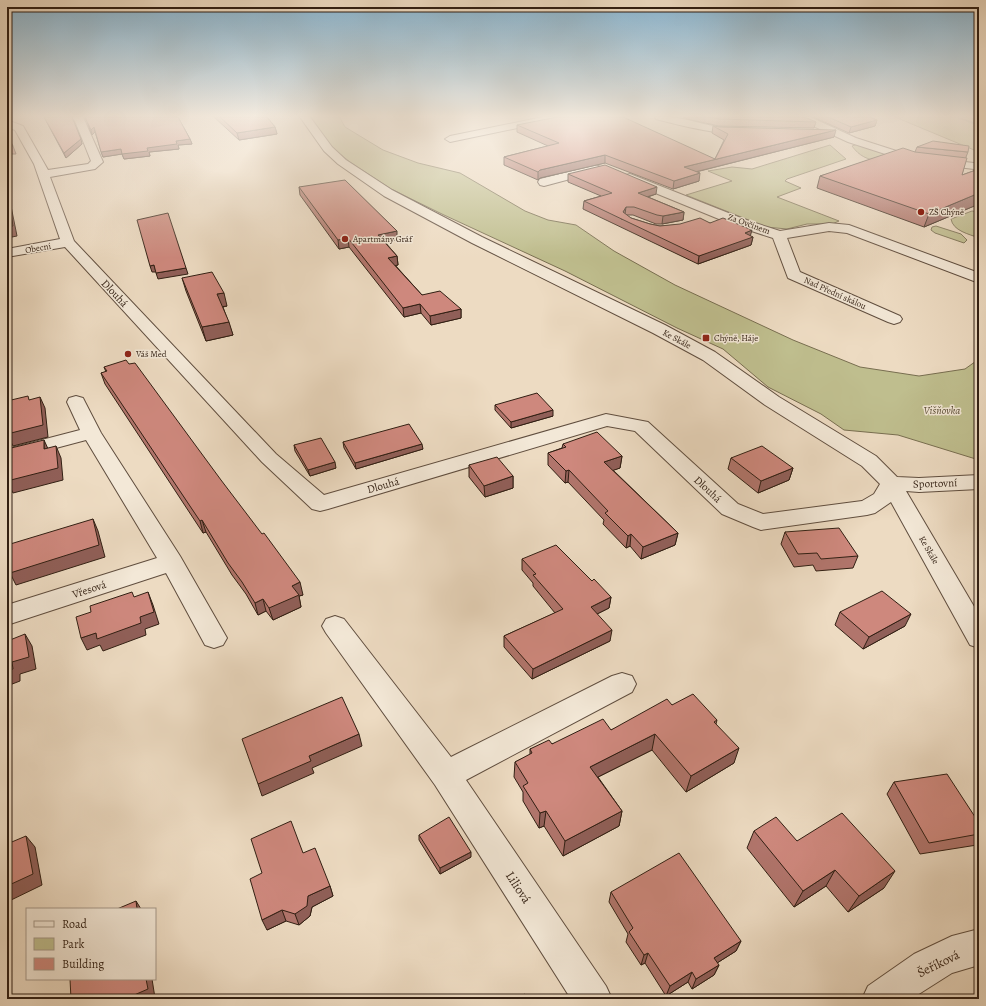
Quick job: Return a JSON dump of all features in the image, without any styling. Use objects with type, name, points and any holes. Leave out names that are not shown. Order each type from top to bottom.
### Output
[{"type":"street","name":"Dlouhá","points":[[39,164],[44,174],[68,242],[260,449],[320,504],[606,420],[641,426],[730,509],[761,522],[867,508],[882,499],[891,483]]},
{"type":"street","points":[[44,174],[92,167],[95,164]]},
{"type":"street","name":"Ke Skále","points":[[345,164],[388,193],[463,233],[659,329],[709,356],[772,401],[868,461],[891,483],[979,638]]},
{"type":"street","points":[[956,164],[974,166]]},
{"type":"street","name":"Za Ovčínem","points":[[544,182],[605,167],[741,223],[779,235],[829,227],[849,230],[979,278]]},
{"type":"street","points":[[696,220],[717,213]]},
{"type":"street","name":"Nad Přední skálou","points":[[779,235],[793,275],[894,319]]},
{"type":"street","name":"Obecní","points":[[7,253],[68,242]]},
{"type":"street","points":[[76,402],[91,434],[172,562],[214,638]]},
{"type":"street","points":[[7,455],[91,434]]},
{"type":"street","name":"Sportovní","points":[[891,483],[919,485],[979,482]]},
{"type":"street","name":"Vřesová","points":[[7,616],[172,562]]},
{"type":"street","name":"Liliová","points":[[335,626],[446,775],[592,999]]},
{"type":"street","points":[[446,775],[622,684]]},
{"type":"street","name":"Šeříková","points":[[881,999],[922,969],[969,948],[979,947]]},
{"type":"green space","name":"Višňovka","points":[[353,164],[422,164],[460,173],[525,211],[548,220],[576,225],[614,251],[675,285],[793,340],[860,367],[919,376],[965,369],[979,359],[979,460],[898,435],[844,430],[821,414],[768,387],[723,349],[677,328],[565,271],[391,189]]},
{"type":"green space","points":[[768,164],[831,164],[787,179],[785,181],[801,188],[777,197],[839,221],[832,224],[807,224],[787,229],[766,227],[686,195],[732,181],[708,171],[732,167],[752,169]]},
{"type":"green space","points":[[972,211],[979,212],[979,238],[958,229],[952,223],[951,219]]},
{"type":"green space","points":[[936,226],[961,234],[967,240],[964,243],[935,233],[931,230],[932,227]]},
{"type":"building","points":[[520,164],[566,164],[540,170],[538,172]]},
{"type":"building","points":[[629,164],[697,164],[684,167],[700,173],[674,181]]},
{"type":"building","points":[[856,164],[965,164],[962,175],[979,169],[979,193],[929,214],[820,176]]},
{"type":"building","points":[[605,165],[657,187],[638,193],[684,212],[663,216],[634,207],[626,207],[623,212],[631,218],[660,226],[680,224],[700,218],[710,223],[723,218],[752,230],[745,233],[753,237],[699,256],[584,201],[612,193],[568,174]]},
{"type":"building","points":[[345,180],[397,231],[378,235],[397,256],[388,258],[422,295],[440,291],[461,309],[430,316],[420,304],[403,308],[348,238],[338,240],[299,187]]},
{"type":"building","points":[[7,189],[13,226],[7,227]]},
{"type":"building","points":[[168,213],[186,268],[156,273],[154,265],[150,266],[137,220]]},
{"type":"building","points":[[212,272],[224,293],[217,294],[229,322],[202,327],[182,278]]},
{"type":"building","points":[[126,360],[129,364],[135,363],[221,480],[262,534],[264,533],[300,582],[292,586],[299,595],[269,608],[263,599],[255,603],[228,563],[202,520],[200,521],[101,373],[107,371],[104,367]]},
{"type":"building","points":[[537,393],[553,410],[511,422],[495,405]]},
{"type":"building","points":[[28,396],[29,400],[40,397],[43,425],[7,434],[7,401]]},
{"type":"building","points":[[409,424],[422,444],[355,463],[343,442]]},
{"type":"building","points":[[597,432],[622,456],[604,462],[678,533],[643,547],[631,534],[628,536],[605,513],[608,511],[569,470],[566,471],[548,453],[566,447],[563,444]]},
{"type":"building","points":[[321,438],[335,462],[308,470],[294,445]]},
{"type":"building","points":[[44,440],[44,449],[56,446],[58,468],[7,481],[7,449]]},
{"type":"building","points":[[762,446],[793,468],[761,481],[731,458]]},
{"type":"building","points":[[497,457],[513,476],[484,486],[469,465]]},
{"type":"building","points":[[93,519],[99,545],[10,573],[7,545]]},
{"type":"building","points":[[839,528],[858,556],[821,559],[817,553],[798,554],[785,532]]},
{"type":"building","points":[[556,545],[592,581],[594,579],[611,597],[591,607],[612,630],[533,669],[504,636],[563,609],[533,575],[536,574],[522,559]]},
{"type":"building","points":[[882,591],[911,614],[869,637],[840,612]]},
{"type":"building","points":[[132,592],[134,597],[148,592],[154,612],[140,617],[141,623],[97,639],[96,633],[81,638],[76,617],[91,612],[90,606]]},
{"type":"building","points":[[7,634],[9,634],[10,640],[25,634],[29,657],[12,662],[13,669],[7,671]]},
{"type":"building","points":[[693,694],[717,720],[714,722],[739,748],[691,776],[655,734],[590,767],[622,811],[565,841],[546,811],[540,813],[523,786],[528,783],[515,762],[532,753],[530,749],[549,740],[552,744],[603,719],[611,730],[667,699],[672,705]]},
{"type":"building","points":[[342,697],[359,734],[309,756],[311,761],[258,784],[242,739]]},
{"type":"building","points":[[947,774],[979,823],[979,834],[929,843],[894,782]]},
{"type":"building","points":[[842,813],[895,871],[859,896],[835,870],[803,891],[754,831],[776,817],[797,841]]},
{"type":"building","points":[[449,817],[471,852],[440,868],[419,835]]},
{"type":"building","points":[[291,821],[303,853],[315,848],[330,886],[308,896],[307,906],[295,914],[282,910],[262,920],[250,879],[262,873],[251,839]]},
{"type":"building","points":[[26,836],[33,874],[7,886],[7,844]]},
{"type":"building","points":[[679,853],[741,941],[714,958],[719,965],[696,979],[692,972],[670,986],[648,953],[644,955],[629,932],[633,928],[611,892]]},
{"type":"building","points":[[136,901],[137,908],[119,908]]},
{"type":"building","points":[[70,980],[146,980],[148,989],[125,999],[71,999]]},
{"type":"building","points":[[525,994],[527,999],[517,999]]},
{"type":"place","name":"ZŠ Chýně","points":[[921,212]]},
{"type":"place","name":"Apartmány Gráf","points":[[345,239]]},
{"type":"place","name":"Chýně, Háje","points":[[706,338]]},
{"type":"place","name":"Váš Med","points":[[128,354]]}]
